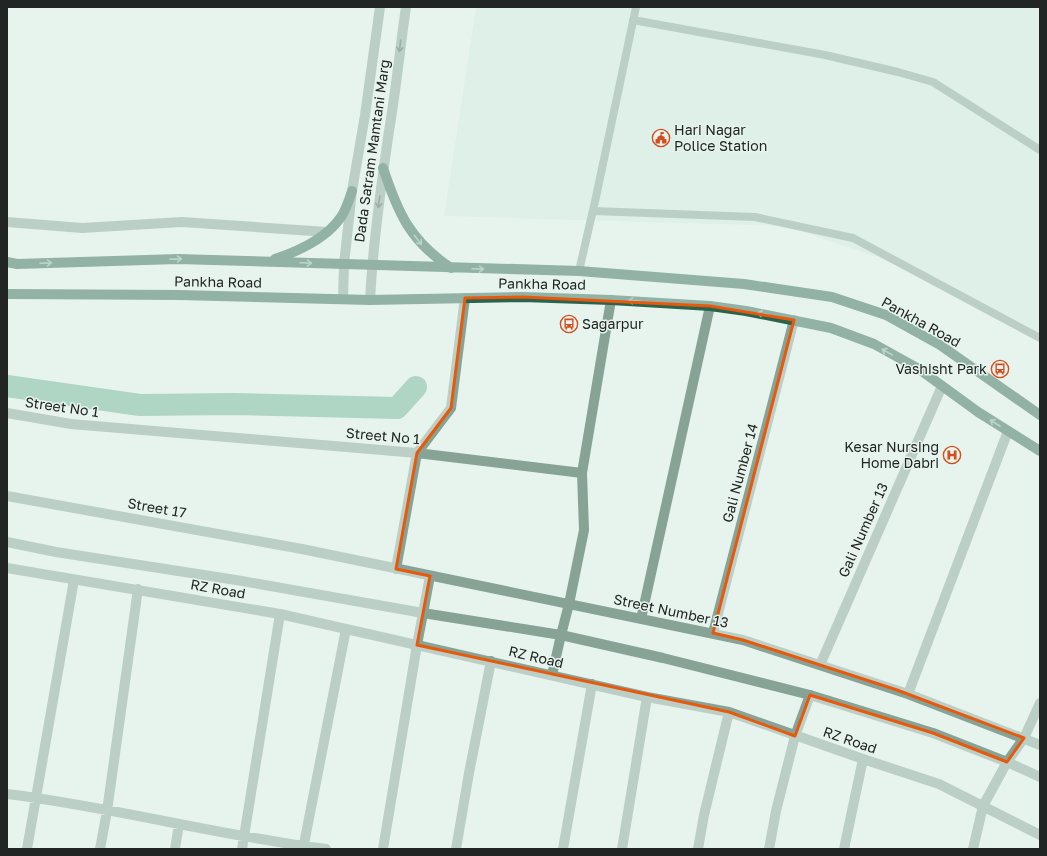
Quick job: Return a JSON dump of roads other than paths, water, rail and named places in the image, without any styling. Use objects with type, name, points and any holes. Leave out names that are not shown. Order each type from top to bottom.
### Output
[{"type":"main road","points":[[383,168],[392,194],[410,230],[434,257],[452,268]]},
{"type":"main road","points":[[269,261],[305,247],[327,232],[342,216],[352,191]]},
{"type":"main road","name":"Pankha Road","points":[[7,262],[17,264],[178,259],[372,264],[579,272],[744,284],[832,297],[886,315],[940,345],[1040,415]]},
{"type":"main road","name":"Pankha Road","points":[[7,294],[179,295],[370,300],[523,297],[611,300],[710,306],[746,311],[831,328],[874,344],[919,369],[978,412],[1040,451]]},
{"type":"street","name":"Dada Satram Mamtani Marg","points":[[342,299],[344,264],[352,191],[365,115],[380,7]]},
{"type":"street","name":"Dada Satram Mamtani Marg","points":[[370,300],[372,264],[383,168],[390,130],[406,7]]},
{"type":"street","points":[[7,222],[82,228],[182,222],[327,232]]},
{"type":"street","points":[[396,569],[417,453],[451,408],[465,298]]},
{"type":"street","points":[[552,675],[569,604],[584,530],[582,473],[611,300]]},
{"type":"street","points":[[641,619],[710,306]]},
{"type":"street","name":"Gali Number 14","points":[[713,633],[794,320]]},
{"type":"street","name":"Gali Number 13","points":[[820,664],[942,386]]},
{"type":"street","name":"Street No 1","points":[[7,413],[71,424],[417,453],[582,473]]},
{"type":"street","points":[[908,694],[1008,431]]},
{"type":"street","name":"Street 17","points":[[7,496],[302,549]]},
{"type":"street","points":[[7,542],[56,552],[236,580],[423,613],[561,635],[663,658],[810,695],[932,733],[1007,762],[1040,777]]},
{"type":"street","name":"Street Number 13","points":[[302,549],[743,640],[908,694],[1040,745]]},
{"type":"street","name":"RZ Road","points":[[7,568],[280,614],[647,697],[729,712],[863,760],[939,784],[1040,835]]},
{"type":"street","points":[[383,849],[430,576]]},
{"type":"street","points":[[27,849],[74,580]]},
{"type":"street","points":[[100,849],[107,811],[138,589]]},
{"type":"street","points":[[242,849],[280,614]]},
{"type":"street","points":[[303,848],[346,629]]},
{"type":"street","points":[[456,849],[491,661]]},
{"type":"street","points":[[563,849],[592,684]]},
{"type":"street","points":[[769,849],[776,811],[795,736],[810,695]]},
{"type":"street","points":[[622,849],[647,697]]},
{"type":"street","points":[[973,849],[983,806],[1007,762],[1024,738],[1040,703]]},
{"type":"street","points":[[698,849],[704,815],[729,712]]},
{"type":"street","points":[[844,849],[863,760]]},
{"type":"street","points":[[7,794],[179,824],[303,848],[326,849]]},
{"type":"street","points":[[175,849],[179,824]]},
{"type":"lane","points":[[579,272],[636,7]]},
{"type":"lane","points":[[633,20],[825,55],[898,72],[933,82],[1040,150]]},
{"type":"lane","points":[[593,211],[756,217],[853,238],[1040,338]]},
{"type":"waterway","points":[[7,386],[140,405],[232,404],[397,408],[416,387]]},
{"type":"place","name":"Hari Nagar Police Station","points":[[661,138]]},
{"type":"place","name":"Sagarpur","points":[[569,324]]},
{"type":"place","name":"Vashisht Park","points":[[1000,369]]},
{"type":"place","name":"Kesar Nursing Home Dabri","points":[[952,455]]}]
